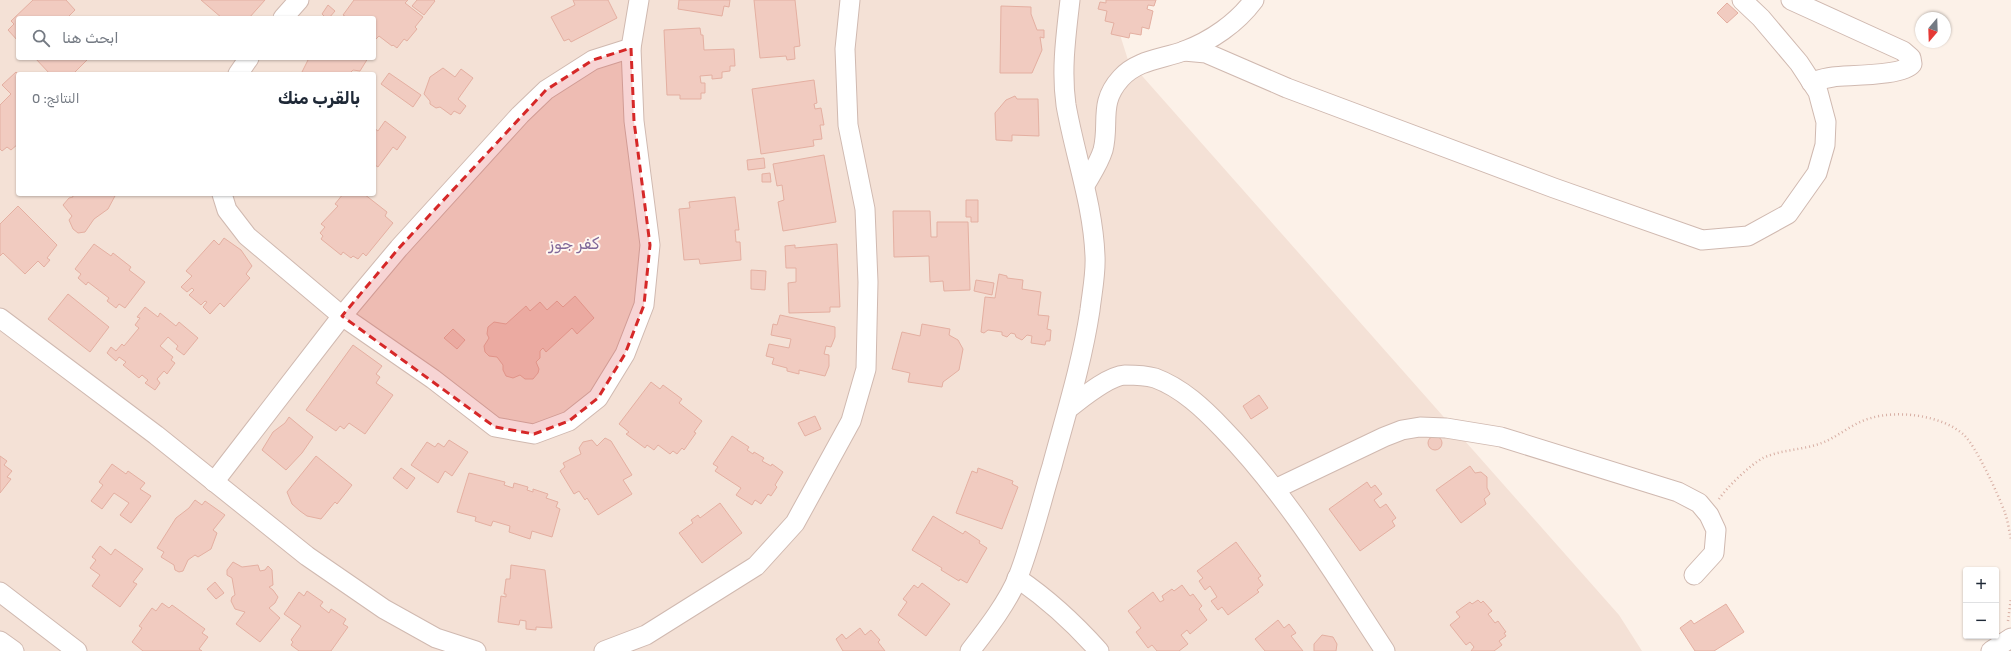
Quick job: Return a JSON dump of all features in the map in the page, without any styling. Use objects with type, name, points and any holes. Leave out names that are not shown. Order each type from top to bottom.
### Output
[{"type":"street","points":[[284,16],[299,0]]},
{"type":"street","points":[[223,196],[227,210],[247,236],[342,316],[433,379],[496,427],[534,434],[569,421],[598,398],[625,354],[644,305],[650,244],[634,121],[631,48],[639,0]]},
{"type":"street","points":[[604,651],[646,635],[756,566],[795,523],[851,421],[866,369],[868,282],[865,209],[848,125],[845,49],[850,0]]},
{"type":"street","points":[[970,651],[992,622],[1017,578],[1069,408],[1087,328],[1094,284],[1095,258],[1093,234],[1085,185],[1066,104],[1064,69],[1070,0]]},
{"type":"street","points":[[1085,185],[1097,165],[1103,148],[1108,100],[1114,86],[1134,66],[1184,51],[1225,29],[1244,13],[1254,0]]},
{"type":"street","points":[[1184,51],[1206,53],[1309,96],[1554,188],[1702,240],[1748,236],[1788,214],[1817,173],[1825,145],[1826,122],[1818,92],[1798,63],[1761,18],[1742,0]]},
{"type":"street","points":[[1791,0],[1903,50],[1911,58],[1912,64],[1909,68],[1898,71],[1832,77],[1811,82]]},
{"type":"street","points":[[214,482],[342,316],[399,248],[520,114],[546,90],[593,60],[631,48]]},
{"type":"street","points":[[239,72],[248,60]]},
{"type":"street","points":[[0,318],[214,482],[307,556],[384,609],[436,638],[476,651]]},
{"type":"street","points":[[1069,408],[1099,385],[1124,375],[1155,378],[1185,395],[1206,411],[1245,452],[1275,489],[1385,651]]},
{"type":"street","points":[[1275,489],[1367,444],[1402,430],[1420,427],[1446,428],[1501,437],[1678,492],[1699,503],[1709,515],[1716,530],[1714,553],[1694,575]]},
{"type":"street","points":[[1017,578],[1044,596],[1077,626],[1099,651]]},
{"type":"street","points":[[0,592],[77,651]]},
{"type":"street","points":[[1991,651],[2011,638]]},
{"type":"street","points":[[0,641],[14,651]]},
{"type":"path","points":[[1709,515],[1727,488],[1763,458],[1822,443],[1845,429],[1871,418],[1901,414],[1925,417],[1947,425],[1963,435],[1975,450],[2005,512],[2011,539]]},
{"type":"highlighted area","points":[[631,48],[634,121],[650,245],[644,305],[625,354],[598,398],[569,421],[534,434],[495,427],[342,316],[399,248],[546,90],[593,60]]},
{"type":"shaded area","points":[[0,0],[1109,0],[1128,60],[1619,615],[1642,651],[0,651]]},
{"type":"building","points":[[33,0],[66,0],[75,10],[69,16],[16,16]]},
{"type":"building","points":[[201,0],[265,0],[251,16],[220,16]]},
{"type":"building","points":[[354,0],[408,0],[405,3],[423,17],[415,27],[417,29],[407,41],[404,39],[397,48],[379,36],[376,39],[376,16],[343,15]]},
{"type":"building","points":[[417,0],[435,1],[424,15],[412,6]]},
{"type":"building","points":[[573,0],[608,0],[617,18],[571,42],[569,39],[564,41],[551,17],[575,5]]},
{"type":"building","points":[[679,0],[730,0],[729,7],[724,6],[722,16],[678,9]]},
{"type":"building","points":[[754,0],[795,0],[800,46],[794,47],[795,59],[787,60],[786,56],[760,58]]},
{"type":"building","points":[[1106,0],[1156,0],[1154,6],[1148,5],[1147,9],[1153,11],[1149,29],[1142,27],[1141,35],[1130,33],[1129,38],[1111,34],[1114,23],[1105,21],[1107,11],[1098,9],[1100,2],[1106,3]]},
{"type":"building","points":[[1727,3],[1738,13],[1727,23],[1717,13]]},
{"type":"building","points":[[328,5],[335,11],[331,16],[324,16],[322,14]]},
{"type":"building","points":[[1001,6],[1031,7],[1031,14],[1037,30],[1044,30],[1044,38],[1040,37],[1042,50],[1032,73],[1000,73]]},
{"type":"building","points":[[16,16],[16,39],[8,30],[14,24],[11,21]]},
{"type":"building","points":[[700,28],[701,35],[703,35],[704,50],[734,49],[735,66],[730,66],[730,71],[722,72],[722,78],[712,79],[712,75],[700,76],[701,83],[705,83],[705,93],[701,93],[701,99],[680,99],[680,95],[667,95],[664,30]]},
{"type":"building","points":[[37,60],[87,60],[75,72],[48,72]]},
{"type":"building","points":[[308,60],[367,60],[360,71],[302,72]]},
{"type":"building","points":[[443,68],[455,77],[461,69],[473,78],[458,99],[466,106],[460,114],[454,111],[451,115],[440,107],[436,108],[430,104],[430,101],[424,94],[430,77]]},
{"type":"building","points":[[16,72],[16,146],[11,150],[7,147],[2,151],[0,149],[0,105],[11,94],[2,85]]},
{"type":"building","points":[[389,73],[421,95],[413,107],[381,84]]},
{"type":"building","points":[[814,80],[817,103],[814,104],[815,109],[821,108],[824,125],[820,125],[822,139],[813,140],[814,146],[761,154],[752,89]]},
{"type":"building","points":[[1015,96],[1017,99],[1038,99],[1039,136],[1012,135],[1012,141],[996,140],[995,113],[1006,100]]},
{"type":"building","points":[[385,121],[406,137],[397,150],[393,147],[378,167],[376,166],[376,130],[378,131]]},
{"type":"building","points":[[824,155],[836,222],[783,231],[778,202],[784,200],[782,185],[777,186],[773,164]]},
{"type":"building","points":[[764,158],[765,168],[748,170],[747,160]]},
{"type":"building","points":[[770,173],[771,182],[762,182],[762,174]]},
{"type":"building","points":[[115,196],[108,209],[94,219],[85,232],[78,233],[73,229],[69,220],[72,216],[63,205],[69,198]]},
{"type":"building","points":[[341,196],[367,196],[387,212],[385,216],[393,223],[366,256],[363,253],[358,259],[353,256],[351,258],[343,252],[341,255],[321,239],[323,236],[320,233],[325,227],[321,224],[338,206],[335,204]]},
{"type":"building","points":[[735,197],[739,230],[735,230],[736,242],[740,242],[741,260],[700,264],[699,259],[684,260],[679,209],[690,208],[689,202]]},
{"type":"building","points":[[966,200],[978,200],[978,222],[971,222],[971,217],[966,217]]},
{"type":"building","points":[[18,206],[57,245],[47,258],[50,260],[44,267],[38,261],[25,274],[3,253],[0,256],[0,224]]},
{"type":"building","points":[[893,211],[930,211],[931,237],[937,237],[937,222],[968,222],[970,290],[944,291],[943,281],[930,282],[929,256],[894,257]]},
{"type":"building","points":[[224,238],[241,250],[252,266],[246,274],[250,278],[224,307],[220,303],[210,314],[203,307],[207,302],[205,301],[201,305],[189,295],[194,290],[192,288],[187,292],[181,287],[192,276],[186,271],[214,240],[219,245]]},
{"type":"building","points":[[94,244],[111,256],[113,253],[131,267],[129,270],[145,282],[125,308],[119,304],[116,308],[107,301],[109,298],[88,282],[86,285],[78,278],[81,274],[75,269]]},
{"type":"building","points":[[837,244],[840,307],[830,307],[830,312],[789,313],[788,283],[796,282],[796,268],[786,268],[785,246],[795,245],[795,248]]},
{"type":"building","points":[[751,270],[766,271],[765,290],[751,289]]},
{"type":"building","points":[[999,274],[1007,276],[1007,278],[1023,280],[1022,289],[1041,292],[1038,315],[1049,316],[1047,329],[1051,330],[1050,341],[1046,341],[1045,345],[1031,343],[1032,336],[1027,335],[1022,340],[1016,337],[1015,334],[1011,333],[1007,337],[1002,335],[1002,332],[988,330],[984,333],[981,332],[985,297],[995,298]]},
{"type":"building","points":[[976,280],[994,283],[992,295],[974,291]]},
{"type":"building","points":[[68,294],[109,327],[90,352],[48,319]]},
{"type":"building","points":[[575,296],[594,318],[577,334],[572,328],[546,352],[543,348],[540,351],[540,358],[536,362],[539,369],[538,373],[533,379],[525,379],[520,375],[513,378],[506,376],[503,370],[503,365],[497,357],[489,356],[485,352],[484,346],[489,338],[487,334],[488,327],[494,322],[506,324],[526,306],[530,311],[540,302],[547,310],[557,301],[563,307]]},
{"type":"building","points":[[145,307],[158,317],[160,313],[176,326],[179,322],[198,338],[184,355],[176,349],[178,346],[168,337],[160,346],[173,357],[171,360],[175,363],[167,374],[164,371],[157,379],[160,383],[155,390],[145,383],[148,380],[142,375],[139,378],[123,365],[126,362],[119,357],[116,361],[107,353],[111,347],[116,351],[122,344],[124,346],[139,328],[135,325],[140,318],[137,317]]},
{"type":"building","points":[[780,315],[835,327],[835,337],[831,347],[826,346],[824,354],[829,355],[829,366],[825,376],[799,370],[799,374],[787,371],[787,368],[772,364],[774,358],[766,356],[769,344],[789,348],[791,339],[771,335],[773,324],[777,325]]},
{"type":"building","points":[[922,324],[950,329],[949,335],[958,340],[963,349],[959,370],[943,382],[942,387],[908,382],[910,373],[892,369],[902,332],[920,336]]},
{"type":"building","points":[[453,329],[465,340],[457,349],[444,338]]},
{"type":"building","points":[[353,345],[382,366],[376,374],[380,377],[376,383],[393,395],[365,434],[349,423],[344,429],[340,426],[336,431],[306,410]]},
{"type":"building","points":[[651,382],[660,389],[663,385],[682,399],[679,403],[702,421],[694,432],[696,433],[684,450],[682,448],[677,454],[673,451],[670,454],[658,445],[654,450],[647,445],[645,448],[626,434],[629,432],[619,424]]},
{"type":"building","points":[[1259,395],[1268,408],[1251,419],[1243,406]]},
{"type":"building","points":[[815,416],[821,429],[805,436],[798,423]]},
{"type":"building","points":[[289,417],[313,437],[302,453],[286,470],[262,450],[273,432],[285,423]]},
{"type":"building","points":[[732,436],[749,447],[747,450],[764,458],[762,461],[771,466],[772,464],[783,472],[775,485],[777,487],[771,496],[768,494],[761,504],[755,500],[752,505],[736,495],[741,488],[715,471],[718,467],[713,464]]},
{"type":"building","points":[[1435,436],[1440,438],[1442,443],[1440,448],[1435,450],[1430,448],[1428,443],[1430,438]]},
{"type":"building","points":[[605,438],[611,441],[632,475],[623,480],[632,494],[598,515],[587,498],[585,500],[579,491],[574,494],[560,471],[565,467],[563,463],[581,454],[579,448],[583,442],[592,440],[597,446]]},
{"type":"building","points":[[449,440],[468,452],[452,476],[445,471],[438,483],[411,465],[427,442],[435,447],[438,443],[444,447]]},
{"type":"building","points":[[0,456],[7,461],[4,465],[12,471],[7,477],[11,479],[0,493]]},
{"type":"building","points":[[316,456],[352,485],[337,504],[335,502],[321,519],[307,516],[300,511],[292,504],[287,492]]},
{"type":"building","points":[[112,464],[126,474],[128,471],[145,483],[140,489],[151,496],[131,523],[120,515],[129,503],[114,493],[102,509],[91,501],[103,485],[99,482]]},
{"type":"building","points":[[1470,466],[1475,473],[1481,472],[1487,477],[1487,488],[1490,494],[1484,499],[1486,504],[1461,523],[1436,490]]},
{"type":"building","points":[[401,468],[415,478],[407,489],[393,478]]},
{"type":"building","points":[[978,468],[1013,481],[1012,484],[1018,487],[1002,529],[956,513],[972,471],[977,473]]},
{"type":"building","points":[[469,473],[505,482],[504,485],[513,488],[514,483],[528,487],[527,490],[533,492],[533,489],[548,494],[546,498],[558,502],[556,507],[560,509],[552,537],[532,531],[530,539],[509,532],[510,526],[493,521],[491,526],[475,521],[476,517],[457,512]]},
{"type":"building","points":[[1367,482],[1371,488],[1375,485],[1382,494],[1374,500],[1380,508],[1386,504],[1396,518],[1392,521],[1395,526],[1360,551],[1329,509]]},
{"type":"building","points":[[195,500],[202,505],[205,501],[225,515],[213,530],[217,533],[211,549],[198,557],[195,555],[188,560],[183,571],[179,572],[175,570],[174,565],[161,557],[164,552],[157,548],[176,518],[189,508]]},
{"type":"building","points":[[720,503],[742,533],[702,563],[679,533],[693,523],[691,520],[698,515],[700,518]]},
{"type":"building","points":[[933,516],[963,534],[965,531],[980,541],[979,543],[987,548],[967,583],[960,579],[959,581],[941,570],[942,568],[912,550]]},
{"type":"building","points":[[1236,542],[1261,576],[1258,578],[1263,585],[1257,590],[1259,592],[1228,615],[1222,607],[1218,610],[1211,601],[1217,597],[1210,586],[1205,590],[1199,581],[1203,578],[1197,571]]},
{"type":"building","points":[[100,546],[111,555],[115,549],[143,569],[133,582],[137,584],[120,607],[92,586],[100,575],[90,568],[96,560],[92,557]]},
{"type":"building","points":[[233,562],[242,567],[258,565],[260,571],[265,570],[268,566],[272,570],[273,585],[269,587],[278,597],[275,603],[269,608],[280,618],[260,642],[236,624],[245,612],[235,609],[231,601],[232,597],[235,595],[232,578],[227,575],[227,570]]},
{"type":"building","points":[[511,565],[545,570],[552,628],[536,627],[536,630],[526,629],[526,621],[520,620],[519,625],[498,622],[501,596],[506,597],[506,594],[504,594],[506,579],[510,579]]},
{"type":"building","points":[[215,582],[224,593],[216,599],[207,589]]},
{"type":"building","points":[[922,583],[950,604],[926,636],[898,615],[907,602],[903,599],[914,585],[918,588]]},
{"type":"building","points":[[1182,585],[1190,596],[1193,594],[1202,606],[1199,609],[1207,620],[1190,634],[1187,630],[1181,635],[1188,644],[1179,651],[1157,651],[1152,645],[1148,648],[1136,632],[1141,628],[1128,611],[1153,592],[1160,602],[1164,600],[1162,596],[1172,589],[1174,591]]},
{"type":"building","points":[[307,591],[323,602],[320,606],[329,613],[331,609],[346,619],[343,624],[348,627],[331,651],[299,651],[291,645],[293,642],[291,640],[301,626],[284,614],[299,592],[304,596]]},
{"type":"building","points":[[1478,600],[1481,603],[1483,601],[1492,611],[1488,614],[1495,623],[1498,621],[1506,632],[1504,633],[1506,636],[1499,641],[1502,645],[1494,651],[1471,651],[1474,647],[1470,642],[1466,645],[1450,625],[1460,617],[1456,612],[1470,602],[1472,604]]},
{"type":"building","points":[[162,603],[169,608],[172,605],[205,629],[202,633],[208,637],[199,649],[202,651],[143,651],[132,642],[142,628],[139,626],[152,608],[156,611]]},
{"type":"building","points":[[1726,604],[1744,632],[1714,651],[1695,651],[1680,628],[1691,620],[1694,624]]},
{"type":"building","points":[[1278,620],[1284,628],[1289,624],[1296,633],[1291,636],[1303,651],[1265,651],[1255,639]]},
{"type":"building","points":[[860,628],[865,635],[871,630],[880,640],[878,642],[885,651],[843,651],[836,639],[842,634],[846,639]]},
{"type":"building","points":[[1322,635],[1333,637],[1337,644],[1336,651],[1314,651],[1314,644]]},
{"type":"district","name":"كفر جوز","points":[[574,243]]}]
